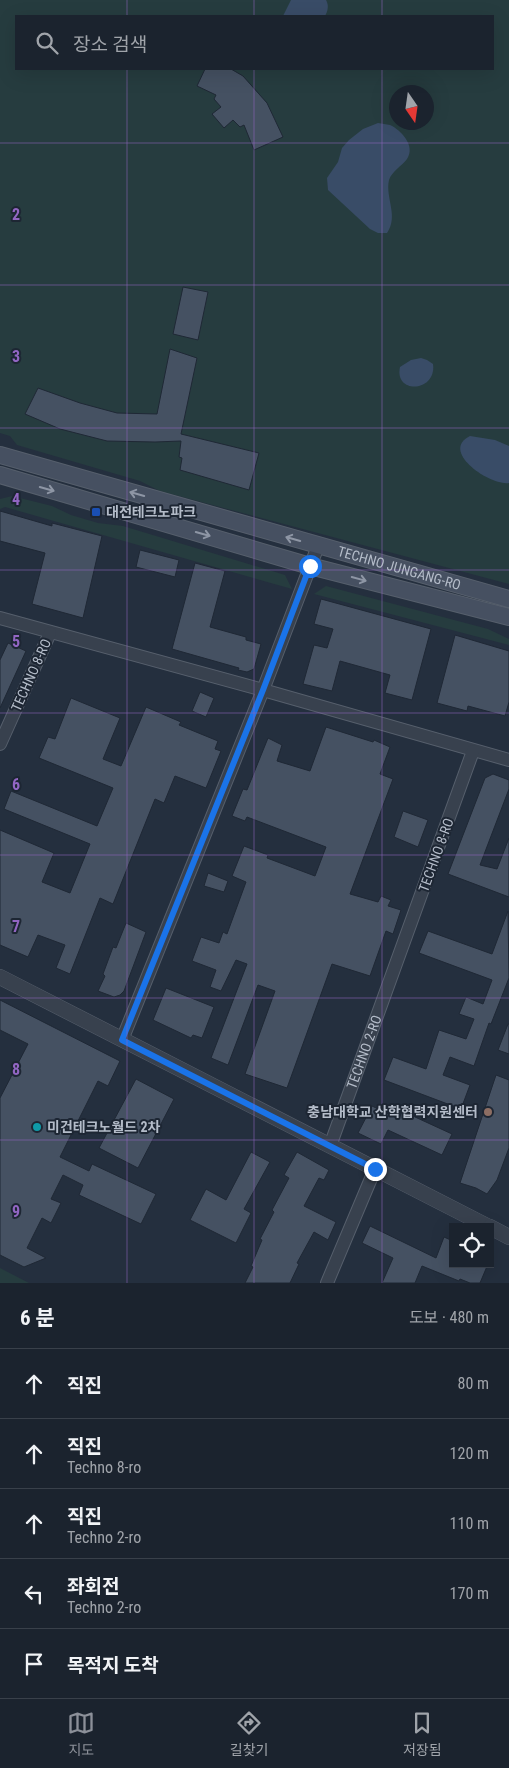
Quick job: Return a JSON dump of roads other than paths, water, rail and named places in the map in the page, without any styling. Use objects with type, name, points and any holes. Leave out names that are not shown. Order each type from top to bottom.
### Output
[{"type":"main road","name":"TECHNO JUNGANG-RO","points":[[0,455],[509,599]]},
{"type":"main road","name":"TECHNO JUNGANG-RO","points":[[0,475],[310,566],[509,618]]},
{"type":"street","points":[[122,1040],[263,690],[318,546]]},
{"type":"street","name":"TECHNO 8-RO","points":[[0,618],[509,760]]},
{"type":"street","name":"TECHNO 8-RO","points":[[0,744],[50,633]]},
{"type":"street","name":"TECHNO 8-RO","points":[[399,959],[474,751]]},
{"type":"street","name":"TECHNO 2-RO","points":[[330,1146],[399,959]]},
{"type":"street","points":[[0,977],[482,1223]]},
{"type":"street","points":[[327,1283],[375,1169]]},
{"type":"street","points":[[494,1229],[509,1237]]},
{"type":"water","points":[[291,0],[326,0],[328,6],[326,15],[284,15]]},
{"type":"water","points":[[378,123],[389,125],[389,130],[398,130],[403,135],[410,149],[407,159],[392,174],[389,180],[388,187],[392,220],[387,233],[378,233],[370,229],[328,190],[327,178],[338,162],[342,148],[363,129]]},
{"type":"water","points":[[421,358],[433,364],[429,380],[423,385],[409,386],[403,382],[400,376],[400,367],[411,360]]},
{"type":"water","points":[[470,436],[495,440],[509,446],[509,483],[491,479],[480,473],[464,458],[460,450],[462,442]]},
{"type":"place","name":"대전테크노파크","points":[[96,512]]},
{"type":"place","name":"충남대학교 산학협력지원센터","points":[[488,1112]]},
{"type":"place","name":"미건테크노월드 2차","points":[[37,1127]]}]
